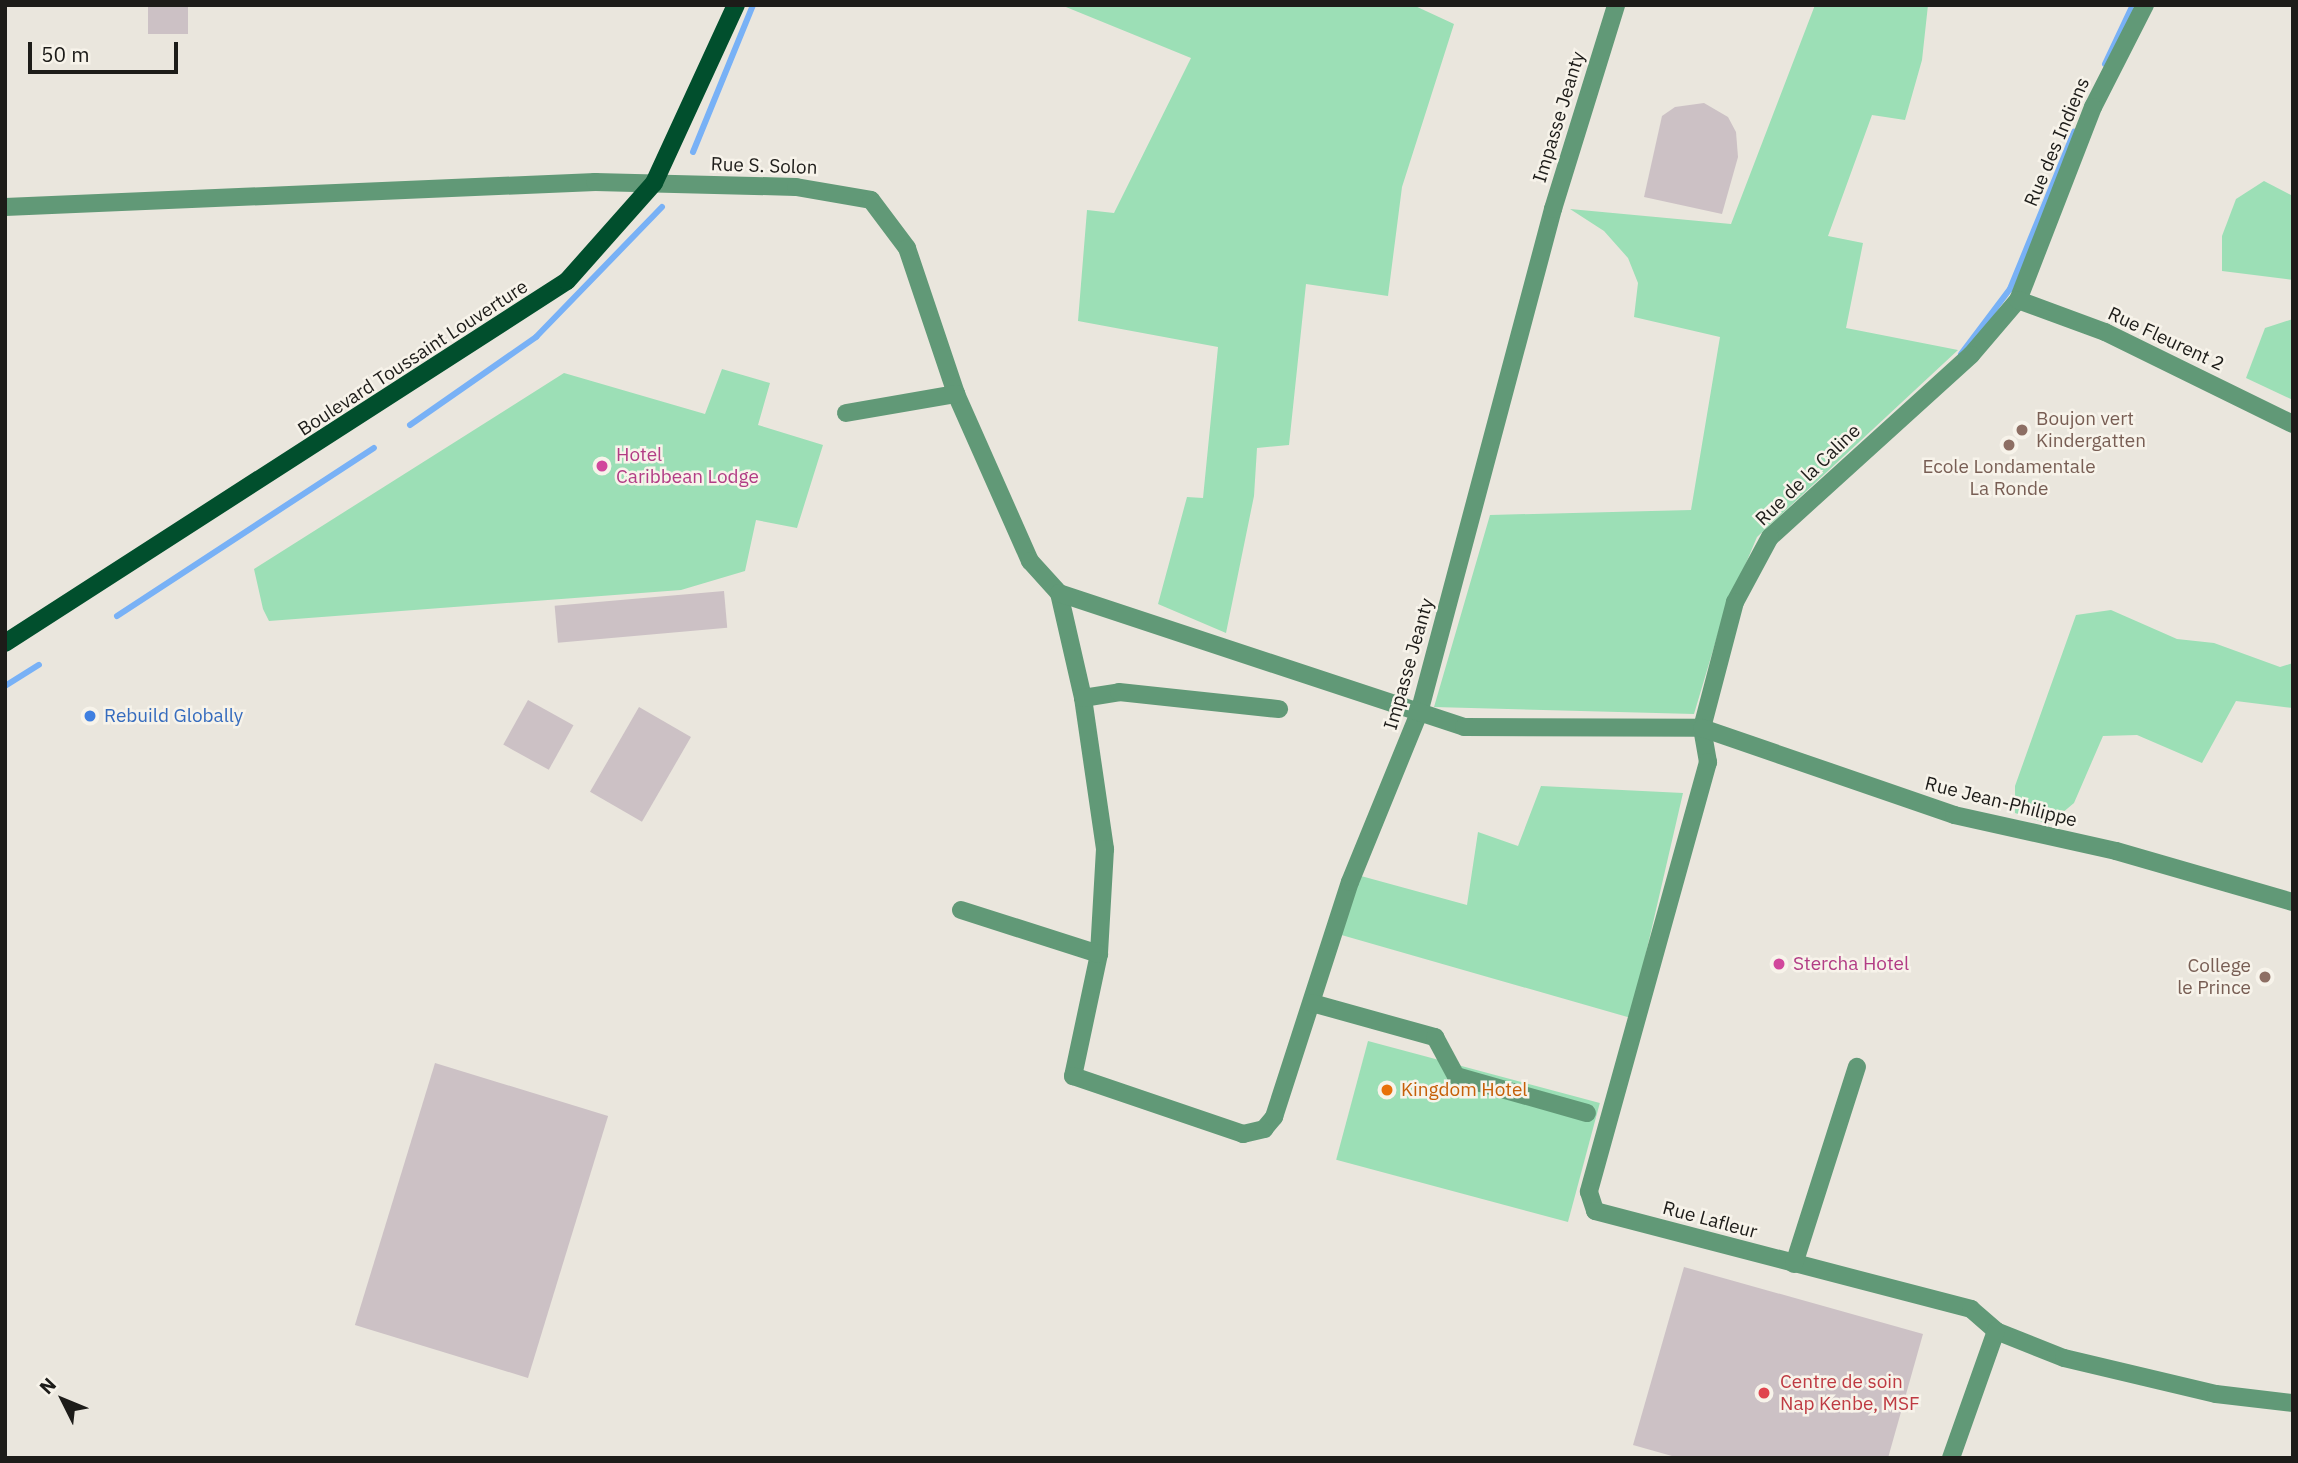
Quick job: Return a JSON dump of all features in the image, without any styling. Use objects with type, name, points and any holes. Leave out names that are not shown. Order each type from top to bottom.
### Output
[{"type":"main road","name":"Boulevard Toussaint Louverture","points":[[5,643],[567,281],[654,183],[736,5]]},
{"type":"street","name":"Impasse Jeanty","points":[[1099,954],[1073,1076],[1243,1135],[1264,1129],[1274,1117],[1350,881],[1419,713],[1553,209],[1616,5]]},
{"type":"street","name":"Rue des Indiens","points":[[2018,300],[2093,107],[2145,5]]},
{"type":"street","name":"Rue S. Solon","points":[[5,207],[654,183],[842,190],[871,200],[907,248],[956,394]]},
{"type":"street","name":"Rue Fleurent 2","points":[[2018,300],[2105,332],[2293,424]]},
{"type":"street","name":"Rue de la Caline","points":[[1702,728],[1735,602],[1770,537],[1971,355],[2018,300]]},
{"type":"street","points":[[846,413],[956,394],[1030,561],[1059,593],[1083,698],[1105,849],[1099,954],[961,910]]},
{"type":"street","name":"Rue Jean-Philippe","points":[[1059,593],[1464,727],[1702,728],[1954,815],[2116,851],[2293,902]]},
{"type":"street","points":[[1083,698],[1119,692],[1279,709]]},
{"type":"street","name":"Rue Lafleur","points":[[1702,728],[1708,762],[1589,1192],[1595,1212],[1971,1309],[1996,1331],[2148,1380],[2293,1403]]},
{"type":"street","points":[[1312,1003],[1436,1037],[1456,1076],[1587,1113]]},
{"type":"street","points":[[1794,1264],[1857,1067]]},
{"type":"street","points":[[1951,1458],[1996,1331]]},
{"type":"green space","points":[[1061,5],[1413,5],[1454,24],[1402,187],[1388,296],[1306,284],[1289,445],[1257,448],[1254,496],[1226,633],[1158,604],[1187,497],[1203,498],[1218,347],[1078,321],[1087,210],[1114,213],[1191,58]]},
{"type":"green space","points":[[1815,5],[1928,5],[1922,60],[1905,120],[1872,115],[1828,236],[1863,243],[1846,328],[1958,350],[1757,537],[1722,620],[1694,714],[1434,707],[1490,515],[1691,510],[1720,337],[1634,317],[1638,283],[1628,258],[1604,231],[1570,209],[1731,224]]},
{"type":"green space","points":[[2264,181],[2293,196],[2293,280],[2222,271],[2222,236],[2236,199]]},
{"type":"green space","points":[[2293,319],[2293,400],[2246,378],[2265,328]]},
{"type":"green space","points":[[722,369],[770,383],[758,425],[823,445],[797,528],[756,520],[745,571],[681,590],[269,621],[263,609],[254,569],[564,373],[705,414]]},
{"type":"green space","points":[[2111,610],[2177,639],[2214,643],[2280,667],[2293,663],[2293,708],[2236,701],[2202,763],[2137,735],[2103,736],[2074,803],[2049,824],[2015,813],[2015,786],[2076,615]]},
{"type":"green space","points":[[1541,786],[1683,793],[1631,1018],[1338,934],[1361,876],[1467,905],[1478,832],[1518,846]]},
{"type":"green space","points":[[1368,1041],[1600,1103],[1568,1222],[1336,1160]]},
{"type":"building","points":[[148,5],[188,5],[188,34],[148,34]]},
{"type":"building","points":[[1704,103],[1728,117],[1736,132],[1738,157],[1722,214],[1644,197],[1662,116],[1675,107]]},
{"type":"building","points":[[724,591],[727,628],[558,643],[555,606]]},
{"type":"building","points":[[528,700],[573,725],[549,770],[503,745]]},
{"type":"building","points":[[639,707],[691,737],[642,822],[590,792]]},
{"type":"building","points":[[435,1063],[608,1116],[528,1378],[355,1325]]},
{"type":"building","name":"Centre de soin Nap Kenbe, MSF","points":[[1684,1267],[1923,1334],[1888,1458],[1679,1458],[1633,1445]]},
{"type":"waterway","points":[[693,152],[753,5]]},
{"type":"waterway","points":[[2105,64],[2131,9]]},
{"type":"waterway","points":[[1961,354],[2010,289],[2074,132]]},
{"type":"waterway","points":[[410,425],[536,337],[662,207]]},
{"type":"waterway","points":[[117,616],[374,448]]},
{"type":"waterway","points":[[5,686],[39,665]]},
{"type":"place","name":"Boujon vert Kindergatten","points":[[2022,430]]},
{"type":"place","name":"Ecole Londamentale La Ronde","points":[[2009,445]]},
{"type":"place","name":"Hotel Caribbean Lodge","points":[[602,466]]},
{"type":"place","name":"Rebuild Globally","points":[[90,716]]},
{"type":"place","name":"Stercha Hotel","points":[[1779,964]]},
{"type":"place","name":"College le Prince","points":[[2265,977]]},
{"type":"place","name":"Kingdom Hotel","points":[[1387,1090]]},
{"type":"place","name":"Centre de soin Nap Kenbe, MSF","points":[[1764,1393]]}]
